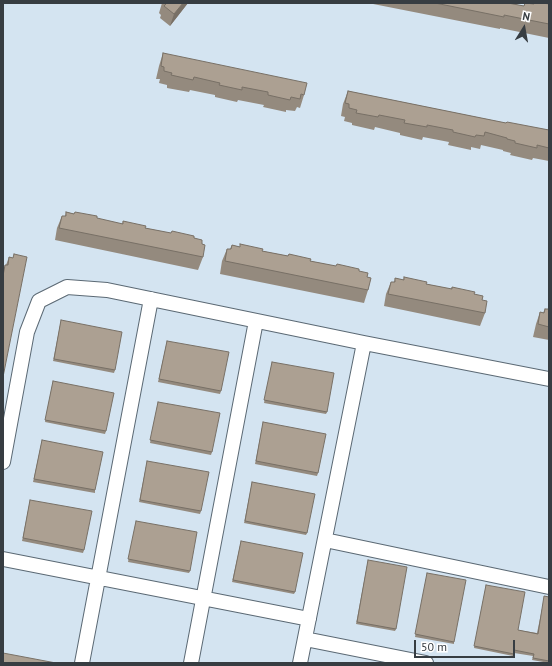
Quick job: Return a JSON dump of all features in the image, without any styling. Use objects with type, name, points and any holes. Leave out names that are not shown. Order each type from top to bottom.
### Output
[{"type":"street","points":[[3,462],[27,332],[39,301],[68,287],[107,290],[364,343],[549,379]]},
{"type":"street","points":[[82,663],[151,300]]},
{"type":"street","points":[[191,663],[256,321]]},
{"type":"street","points":[[300,663],[364,343]]},
{"type":"street","points":[[325,540],[549,587]]},
{"type":"street","points":[[3,559],[309,619]]},
{"type":"street","points":[[305,639],[426,663]]},
{"type":"building","points":[[167,3],[183,3],[174,14],[164,6]]},
{"type":"building","points":[[435,3],[508,3],[524,6],[525,3],[549,4],[549,24],[504,15],[504,17]]},
{"type":"building","points":[[163,53],[307,83],[304,95],[301,94],[300,99],[291,97],[290,100],[268,95],[268,92],[242,87],[242,90],[194,77],[193,80],[171,75],[172,73],[164,71],[164,67],[161,66]]},
{"type":"building","points":[[348,91],[506,123],[549,130],[549,148],[537,145],[537,148],[515,143],[515,141],[507,138],[485,132],[484,136],[476,135],[475,137],[453,132],[453,130],[427,125],[427,127],[404,123],[405,120],[379,115],[378,117],[356,113],[357,110],[349,108],[349,104],[345,103]]},
{"type":"building","points":[[66,212],[97,216],[97,218],[123,224],[123,221],[146,226],[145,228],[171,233],[172,231],[194,236],[194,238],[202,240],[202,244],[205,245],[203,257],[59,228],[62,216],[66,216]]},
{"type":"building","points":[[240,244],[263,249],[262,251],[288,256],[289,254],[311,259],[310,261],[336,266],[337,264],[359,269],[359,271],[368,273],[367,277],[371,278],[368,290],[225,261],[227,249],[231,249],[232,245],[240,247]]},
{"type":"building","points":[[14,254],[27,257],[3,377],[3,276],[5,265],[8,265],[9,257],[13,258]]},
{"type":"building","points":[[404,277],[427,282],[426,284],[452,289],[452,287],[475,292],[474,294],[483,296],[482,300],[487,301],[485,313],[388,294],[391,282],[395,282],[395,278],[404,280]]},
{"type":"building","points":[[545,309],[549,309],[549,327],[538,324],[540,312],[544,313]]},
{"type":"building","points":[[61,320],[122,332],[115,370],[54,359]]},
{"type":"building","points":[[167,341],[229,352],[221,391],[159,379]]},
{"type":"building","points":[[272,362],[334,373],[327,412],[264,400]]},
{"type":"building","points":[[53,381],[114,393],[106,431],[45,420]]},
{"type":"building","points":[[158,402],[220,413],[212,452],[150,440]]},
{"type":"building","points":[[263,422],[326,434],[318,473],[256,461]]},
{"type":"building","points":[[42,440],[103,452],[95,490],[34,479]]},
{"type":"building","points":[[147,461],[209,472],[201,511],[140,500]]},
{"type":"building","points":[[252,482],[315,494],[307,533],[245,521]]},
{"type":"building","points":[[30,500],[92,511],[84,550],[23,538]]},
{"type":"building","points":[[136,521],[197,532],[190,571],[128,559]]},
{"type":"building","points":[[241,541],[303,553],[295,592],[233,580]]},
{"type":"building","points":[[368,560],[407,567],[396,629],[357,622]]},
{"type":"building","points":[[427,573],[466,580],[454,642],[415,634]]},
{"type":"building","points":[[486,585],[525,592],[518,630],[538,634],[544,596],[549,597],[549,661],[533,658],[534,654],[514,650],[514,654],[474,646]]},
{"type":"building","points":[[3,653],[56,663],[3,663]]}]
